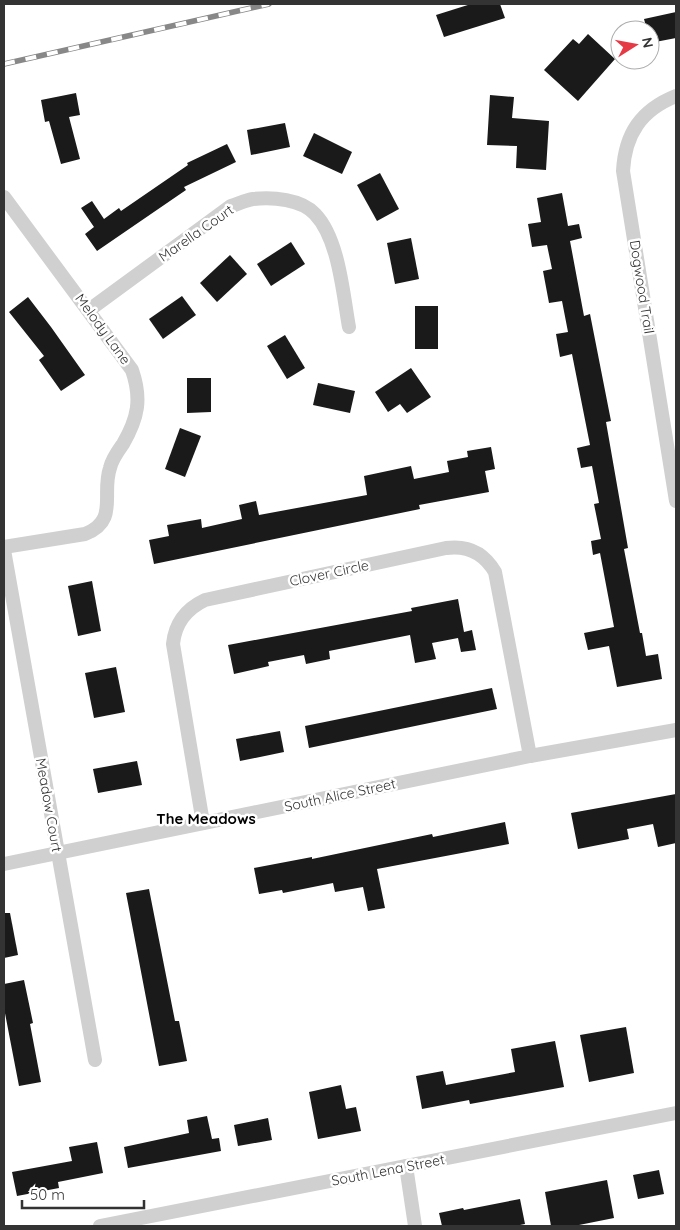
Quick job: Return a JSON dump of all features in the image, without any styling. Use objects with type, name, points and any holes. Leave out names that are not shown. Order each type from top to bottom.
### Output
[{"type":"street","name":"Dogwood Trail","points":[[676,96],[655,107],[638,123],[626,146],[623,171],[676,501]]},
{"type":"street","name":"Melody Lane","points":[[4,197],[132,370],[138,398],[131,430],[110,465],[106,479],[106,515],[101,525],[85,534],[4,549]]},
{"type":"street","name":"Marella Court","points":[[89,310],[231,206],[251,199],[270,198],[287,200],[301,205],[314,213],[325,227],[338,266],[350,327]]},
{"type":"street","name":"Clover Circle","points":[[203,822],[173,644],[177,626],[188,610],[205,600],[446,548],[463,547],[471,550],[485,559],[495,572],[530,756]]},
{"type":"street","name":"Meadow Court","points":[[4,549],[95,1060]]},
{"type":"street","name":"South Alice Street","points":[[4,864],[530,756],[676,730]]},
{"type":"street","name":"South Lena Street","points":[[100,1226],[676,1113]]},
{"type":"street","points":[[406,1166],[415,1226]]},
{"type":"building","points":[[471,4],[500,4],[505,18],[444,37],[436,15]]},
{"type":"building","points":[[676,12],[676,38],[660,41],[660,20],[644,19]]},
{"type":"building","points":[[588,34],[610,54],[610,65],[578,101],[544,70],[573,39],[579,44]]},
{"type":"building","points":[[76,93],[80,115],[69,117],[80,159],[61,164],[49,121],[45,122],[41,100]]},
{"type":"building","points":[[490,95],[514,97],[512,118],[549,121],[546,170],[516,168],[517,146],[487,145]]},
{"type":"building","points":[[285,123],[290,147],[251,155],[247,130]]},
{"type":"building","points":[[314,133],[352,152],[342,174],[303,156]]},
{"type":"building","points":[[227,144],[236,162],[184,187],[186,190],[97,251],[85,234],[94,227],[81,208],[92,201],[104,219],[119,208],[121,211],[188,165],[187,163]]},
{"type":"building","points":[[380,173],[399,209],[377,221],[357,185]]},
{"type":"building","points":[[562,193],[568,226],[579,224],[582,238],[570,241],[584,316],[590,314],[611,421],[606,422],[628,548],[624,549],[640,633],[642,633],[646,656],[658,654],[662,679],[617,687],[609,646],[588,650],[584,633],[614,627],[600,553],[593,555],[591,541],[601,539],[594,504],[599,503],[592,466],[581,468],[577,448],[590,445],[572,354],[560,357],[556,334],[568,332],[562,301],[549,303],[543,271],[552,269],[547,245],[532,247],[528,224],[541,222],[537,198]]},
{"type":"building","points":[[411,238],[419,279],[395,284],[387,243]]},
{"type":"building","points":[[291,242],[305,264],[271,286],[257,264]]},
{"type":"building","points":[[230,255],[247,274],[217,302],[200,283]]},
{"type":"building","points":[[182,296],[196,315],[163,339],[149,319]]},
{"type":"building","points":[[28,297],[85,375],[61,391],[39,360],[44,356],[9,312]]},
{"type":"building","points":[[415,306],[438,306],[438,349],[415,349]]},
{"type":"building","points":[[285,335],[305,368],[287,379],[267,346]]},
{"type":"building","points":[[411,368],[431,397],[407,413],[400,404],[388,412],[375,392]]},
{"type":"building","points":[[187,378],[211,378],[211,412],[187,413]]},
{"type":"building","points":[[318,383],[355,391],[350,413],[313,405]]},
{"type":"building","points":[[180,428],[201,436],[185,477],[165,469]]},
{"type":"building","points":[[491,447],[495,469],[485,471],[489,492],[419,505],[420,509],[154,564],[149,540],[169,536],[167,525],[201,519],[202,528],[242,519],[239,505],[256,501],[259,515],[367,495],[364,476],[411,466],[414,479],[449,472],[447,461],[468,457],[467,451]]},
{"type":"building","points":[[92,581],[101,631],[78,636],[68,586]]},
{"type":"building","points":[[458,599],[464,632],[472,630],[476,650],[461,652],[458,638],[432,643],[436,659],[415,663],[410,635],[329,651],[330,659],[306,664],[304,655],[268,662],[269,666],[234,674],[228,645],[412,611],[411,608]]},
{"type":"building","points":[[116,667],[125,712],[94,718],[85,673]]},
{"type":"building","points":[[492,688],[497,709],[309,748],[305,726]]},
{"type":"building","points":[[280,731],[284,752],[240,761],[236,739]]},
{"type":"building","points":[[137,761],[142,785],[98,793],[93,769]]},
{"type":"building","points":[[676,794],[676,843],[658,847],[653,824],[627,829],[629,839],[578,849],[571,813]]},
{"type":"building","points":[[505,822],[509,844],[377,869],[385,908],[368,911],[363,887],[335,892],[333,883],[283,893],[282,890],[259,894],[254,868],[312,857],[312,859],[432,834],[433,837]]},
{"type":"building","points":[[149,889],[175,1021],[179,1021],[187,1061],[159,1066],[126,893]]},
{"type":"building","points":[[4,913],[10,913],[18,955],[4,958]]},
{"type":"building","points":[[24,980],[33,1023],[30,1024],[41,1082],[19,1086],[4,1008],[4,984]]},
{"type":"building","points":[[626,1027],[634,1073],[589,1082],[580,1035]]},
{"type":"building","points":[[555,1041],[564,1087],[470,1104],[469,1100],[422,1109],[416,1076],[443,1071],[446,1085],[515,1072],[511,1049]]},
{"type":"building","points":[[341,1085],[346,1109],[356,1107],[361,1131],[318,1139],[309,1092]]},
{"type":"building","points":[[207,1116],[212,1139],[219,1138],[221,1151],[128,1168],[124,1147],[189,1133],[187,1120]]},
{"type":"building","points":[[268,1118],[272,1140],[238,1146],[234,1125]]},
{"type":"building","points":[[97,1142],[103,1173],[58,1182],[59,1188],[17,1196],[12,1172],[72,1161],[69,1147]]},
{"type":"building","points":[[659,1170],[664,1194],[638,1199],[633,1175]]},
{"type":"building","points":[[607,1180],[614,1218],[574,1226],[551,1226],[545,1192]]},
{"type":"building","points":[[520,1199],[525,1224],[515,1226],[442,1226],[439,1213]]},
{"type":"railway","points":[[4,64],[269,4]]},
{"type":"district","name":"The Meadows","points":[[206,818]]}]
